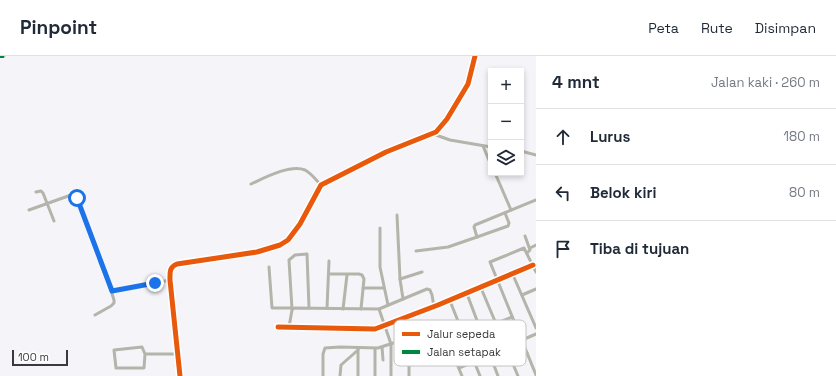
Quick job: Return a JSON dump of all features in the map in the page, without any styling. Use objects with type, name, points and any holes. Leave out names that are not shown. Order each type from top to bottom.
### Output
[{"type":"street","points":[[180,376],[170,269],[175,264],[249,253],[271,248],[284,243],[293,235],[321,186],[386,152],[434,134],[447,119],[471,79],[475,56]]},
{"type":"street","points":[[434,134],[450,140],[488,147]]},
{"type":"street","points":[[483,146],[488,157]]},
{"type":"street","points":[[524,152],[536,155]]},
{"type":"street","points":[[251,184],[278,172],[299,169],[307,172],[321,186]]},
{"type":"street","points":[[496,176],[511,210]]},
{"type":"street","points":[[36,192],[42,192],[54,221]]},
{"type":"street","points":[[29,210],[71,195],[76,197],[96,246],[100,262],[112,291],[114,300],[113,304],[95,314]]},
{"type":"street","points":[[477,237],[474,227],[476,225],[536,200]]},
{"type":"street","points":[[416,251],[448,247],[509,225],[505,213]]},
{"type":"street","points":[[397,215],[400,279],[403,299]]},
{"type":"street","points":[[380,228],[380,267],[383,288],[388,305]]},
{"type":"street","points":[[525,236],[530,248]]},
{"type":"street","points":[[527,253],[530,251],[530,248],[536,245]]},
{"type":"street","points":[[513,320],[490,261],[523,248],[526,249],[536,272]]},
{"type":"street","points":[[289,327],[292,309],[290,260],[295,255],[307,254],[309,308]]},
{"type":"street","points":[[328,308],[329,261]]},
{"type":"street","points":[[400,320],[467,294],[533,265]]},
{"type":"street","points":[[269,267],[272,308],[379,309],[429,289],[432,295],[434,307]]},
{"type":"street","points":[[400,279],[422,272]]},
{"type":"street","points":[[329,274],[362,275],[364,279],[361,309]]},
{"type":"street","points":[[513,274],[536,328]]},
{"type":"street","points":[[343,309],[348,275]]},
{"type":"street","points":[[112,291],[170,280]]},
{"type":"street","points":[[363,288],[383,288]]},
{"type":"street","points":[[481,288],[495,320]]},
{"type":"street","points":[[522,295],[536,289]]},
{"type":"street","points":[[467,294],[476,320]]},
{"type":"street","points":[[450,300],[458,320]]},
{"type":"street","points":[[379,309],[391,344],[391,376]]},
{"type":"street","points":[[504,320],[512,317]]},
{"type":"street","points":[[278,327],[367,329],[384,326],[394,322]]},
{"type":"street","points":[[526,338],[536,334]]},
{"type":"street","points":[[323,376],[322,354],[324,349],[332,347],[375,349],[394,343]]},
{"type":"street","points":[[142,347],[144,354],[144,368],[116,368],[114,350],[142,347]]},
{"type":"street","points":[[382,347],[383,360]]},
{"type":"street","points":[[340,376],[341,365],[358,349]]},
{"type":"street","points":[[358,349],[358,376]]},
{"type":"street","points":[[375,349],[375,376]]},
{"type":"street","points":[[527,353],[536,375]]},
{"type":"street","points":[[144,354],[178,354]]},
{"type":"street","points":[[462,376],[459,368],[464,366]]},
{"type":"street","points":[[476,366],[480,376]]},
{"type":"street","points":[[494,366],[498,376]]},
{"type":"street","points":[[514,366],[518,376]]},
{"type":"cycle path","points":[[180,376],[170,280],[170,270],[174,265],[257,252],[280,245],[288,240],[300,224],[321,185],[386,152],[436,132],[447,119],[468,84],[475,56]]},
{"type":"cycle path","points":[[399,320],[533,265]]},
{"type":"cycle path","points":[[278,327],[375,329],[394,322]]},
{"type":"route","points":[[77,198],[112,291],[155,283]]}]
